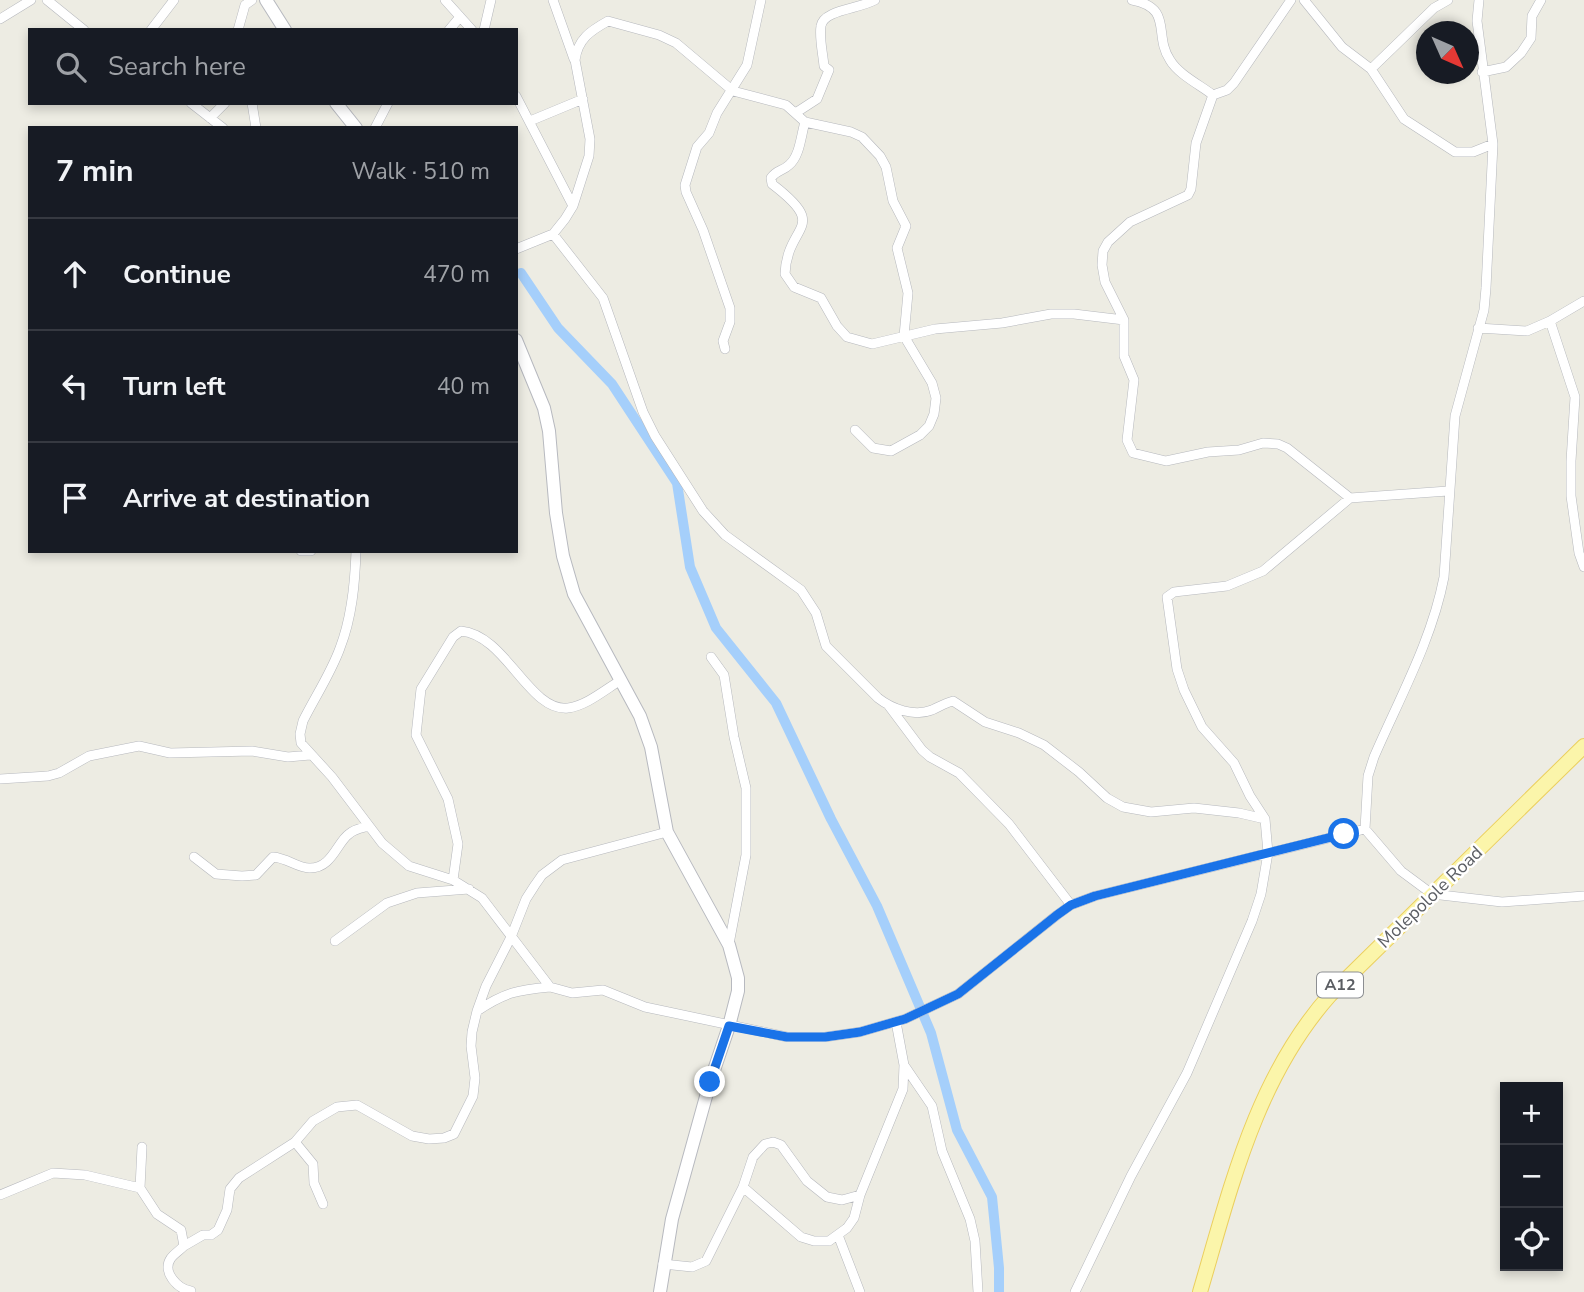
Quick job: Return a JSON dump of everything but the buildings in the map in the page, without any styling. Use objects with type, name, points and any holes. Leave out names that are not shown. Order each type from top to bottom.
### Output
[{"type":"main road","name":"Molepolole Road","points":[[1200,1292],[1260,1105],[1298,1034],[1330,995],[1584,746]]},
{"type":"street","points":[[47,0],[82,28]]},
{"type":"street","points":[[153,28],[174,0]]},
{"type":"street","points":[[266,0],[284,28]]},
{"type":"street","points":[[445,0],[470,28]]},
{"type":"street","points":[[484,28],[491,0]]},
{"type":"street","points":[[518,249],[553,234],[573,206],[589,156],[590,139],[575,60],[552,0]]},
{"type":"street","points":[[724,349],[723,341],[730,322],[730,308],[685,185],[697,146],[709,133],[717,113],[733,91],[751,56],[761,0]]},
{"type":"street","points":[[797,112],[817,99],[829,69],[824,66],[821,26],[824,19],[828,14],[864,6],[875,0]]},
{"type":"street","points":[[1132,0],[1144,2],[1159,14],[1167,56],[1172,64],[1213,95]]},
{"type":"street","points":[[1213,95],[1227,90],[1234,83],[1291,0]]},
{"type":"street","points":[[1304,0],[1335,40],[1371,69],[1404,119],[1455,152],[1473,152],[1493,144]]},
{"type":"street","points":[[1371,69],[1434,8],[1448,0]]},
{"type":"street","points":[[1479,0],[1477,21],[1493,144],[1486,288],[1455,416],[1444,577],[1440,600],[1374,757],[1368,776],[1365,829],[1401,871],[1432,894],[1502,902],[1584,896]]},
{"type":"street","points":[[1482,72],[1506,67],[1521,53],[1531,38],[1532,16],[1541,0]]},
{"type":"street","points":[[0,19],[24,1]]},
{"type":"street","points":[[238,28],[244,2]]},
{"type":"street","points":[[451,28],[460,17]]},
{"type":"street","points":[[575,60],[577,48],[583,38],[608,21],[659,35],[676,43],[733,91],[786,105],[797,112],[805,122],[851,132],[862,137],[880,156],[887,167],[891,194],[906,226],[897,248],[908,293],[904,336],[932,383],[936,398],[929,426],[920,435],[891,451],[873,448],[855,430]]},
{"type":"street","points":[[1213,95],[1196,143],[1188,195],[1130,222],[1108,242],[1103,251],[1105,282],[1124,320],[1124,356],[1134,380],[1127,440],[1133,453],[1166,461],[1208,452],[1239,450],[1264,443],[1278,444],[1287,447],[1350,498]]},
{"type":"street","points":[[530,121],[583,99]]},
{"type":"street","points":[[518,100],[573,206]]},
{"type":"street","points":[[194,105],[220,126]]},
{"type":"street","points":[[210,118],[223,105]]},
{"type":"street","points":[[252,105],[256,126]]},
{"type":"street","points":[[338,105],[354,126]]},
{"type":"street","points":[[376,126],[387,105]]},
{"type":"street","points":[[805,122],[792,163],[774,173],[771,178],[772,184],[789,197],[800,209],[803,217],[803,225],[785,264],[785,274],[794,286],[821,299],[847,337],[872,344],[935,329],[1002,323],[1051,314],[1124,320]]},
{"type":"street","points":[[553,234],[603,298],[643,412],[661,447],[703,511],[725,536],[801,590],[816,613],[826,646],[888,705],[922,750],[959,773],[1009,824],[1071,905]]},
{"type":"street","points":[[1478,328],[1527,331],[1584,301]]},
{"type":"street","points":[[1550,321],[1575,397],[1571,496],[1579,552],[1584,567]]},
{"type":"street","points":[[518,345],[544,408],[549,431],[556,513],[574,594],[640,716],[649,740],[667,832],[729,945],[738,978],[738,991],[729,1026],[672,1219],[660,1292]]},
{"type":"street","points":[[1075,1292],[1136,1166],[1187,1073],[1252,921],[1261,894],[1268,853],[1265,819],[1234,763],[1202,727],[1184,690],[1177,668],[1167,597],[1174,592],[1227,586],[1263,571],[1350,498],[1448,491]]},
{"type":"street","points":[[356,553],[355,586],[340,649],[303,721],[301,743],[332,777],[382,843],[409,866],[453,880],[482,898],[550,987]]},
{"type":"street","points":[[453,880],[458,844],[448,799],[416,735],[421,690],[453,638],[461,631],[477,635],[508,659],[522,681],[558,707],[569,708],[581,703],[621,680]]},
{"type":"street","points":[[712,657],[724,675],[746,788],[746,855],[729,945]]},
{"type":"street","points":[[888,705],[919,712],[930,711],[953,701],[960,704],[985,722],[1020,733],[1044,745],[1092,783],[1107,799],[1123,807],[1151,812],[1194,808],[1265,819]]},
{"type":"street","points":[[0,779],[48,776],[89,757],[139,746],[170,752],[252,751],[288,757],[310,755]]},
{"type":"street","points":[[194,857],[216,874],[256,875],[273,857],[284,857],[312,869],[331,858],[349,833],[369,826]]},
{"type":"street","points":[[477,1011],[497,997],[550,987],[572,993],[603,990],[645,1007],[787,1037],[825,1037],[860,1032],[901,1020],[939,1004],[970,986],[1071,905],[1095,896],[1365,829]]},
{"type":"street","points":[[191,1291],[175,1284],[168,1266],[170,1259],[184,1246],[218,1230],[234,1183],[295,1142],[313,1121],[337,1107],[349,1105],[369,1110],[412,1136],[444,1138],[454,1133],[473,1096],[471,1039],[477,1011],[526,899],[542,875],[562,860],[667,832]]},
{"type":"street","points":[[335,941],[387,903],[417,893],[469,888]]},
{"type":"street","points":[[743,1187],[801,1237],[814,1241],[829,1241],[838,1235],[854,1218],[860,1195],[903,1089],[901,1020]]},
{"type":"street","points":[[904,1065],[932,1106],[942,1151],[970,1219],[975,1241],[978,1292]]},
{"type":"street","points":[[295,1142],[313,1164],[314,1183],[323,1204]]},
{"type":"street","points":[[663,1264],[692,1267],[706,1261],[743,1187],[753,1157],[765,1144],[773,1142],[781,1145],[807,1181],[827,1197],[842,1200],[860,1195]]},
{"type":"street","points":[[142,1147],[141,1188],[157,1214],[181,1230],[184,1246]]},
{"type":"street","points":[[0,1195],[53,1174],[85,1175],[141,1188]]},
{"type":"street","points":[[838,1235],[859,1292]]},
{"type":"waterway","points":[[521,273],[558,328],[612,384],[677,483],[690,567],[716,628],[776,703],[831,819],[877,906],[931,1033],[957,1130],[992,1197],[999,1292]]},
{"type":"route","points":[[710,1082],[729,1026],[787,1037],[825,1037],[860,1032],[905,1019],[970,986],[1071,905],[1095,896],[1344,834]]}]
